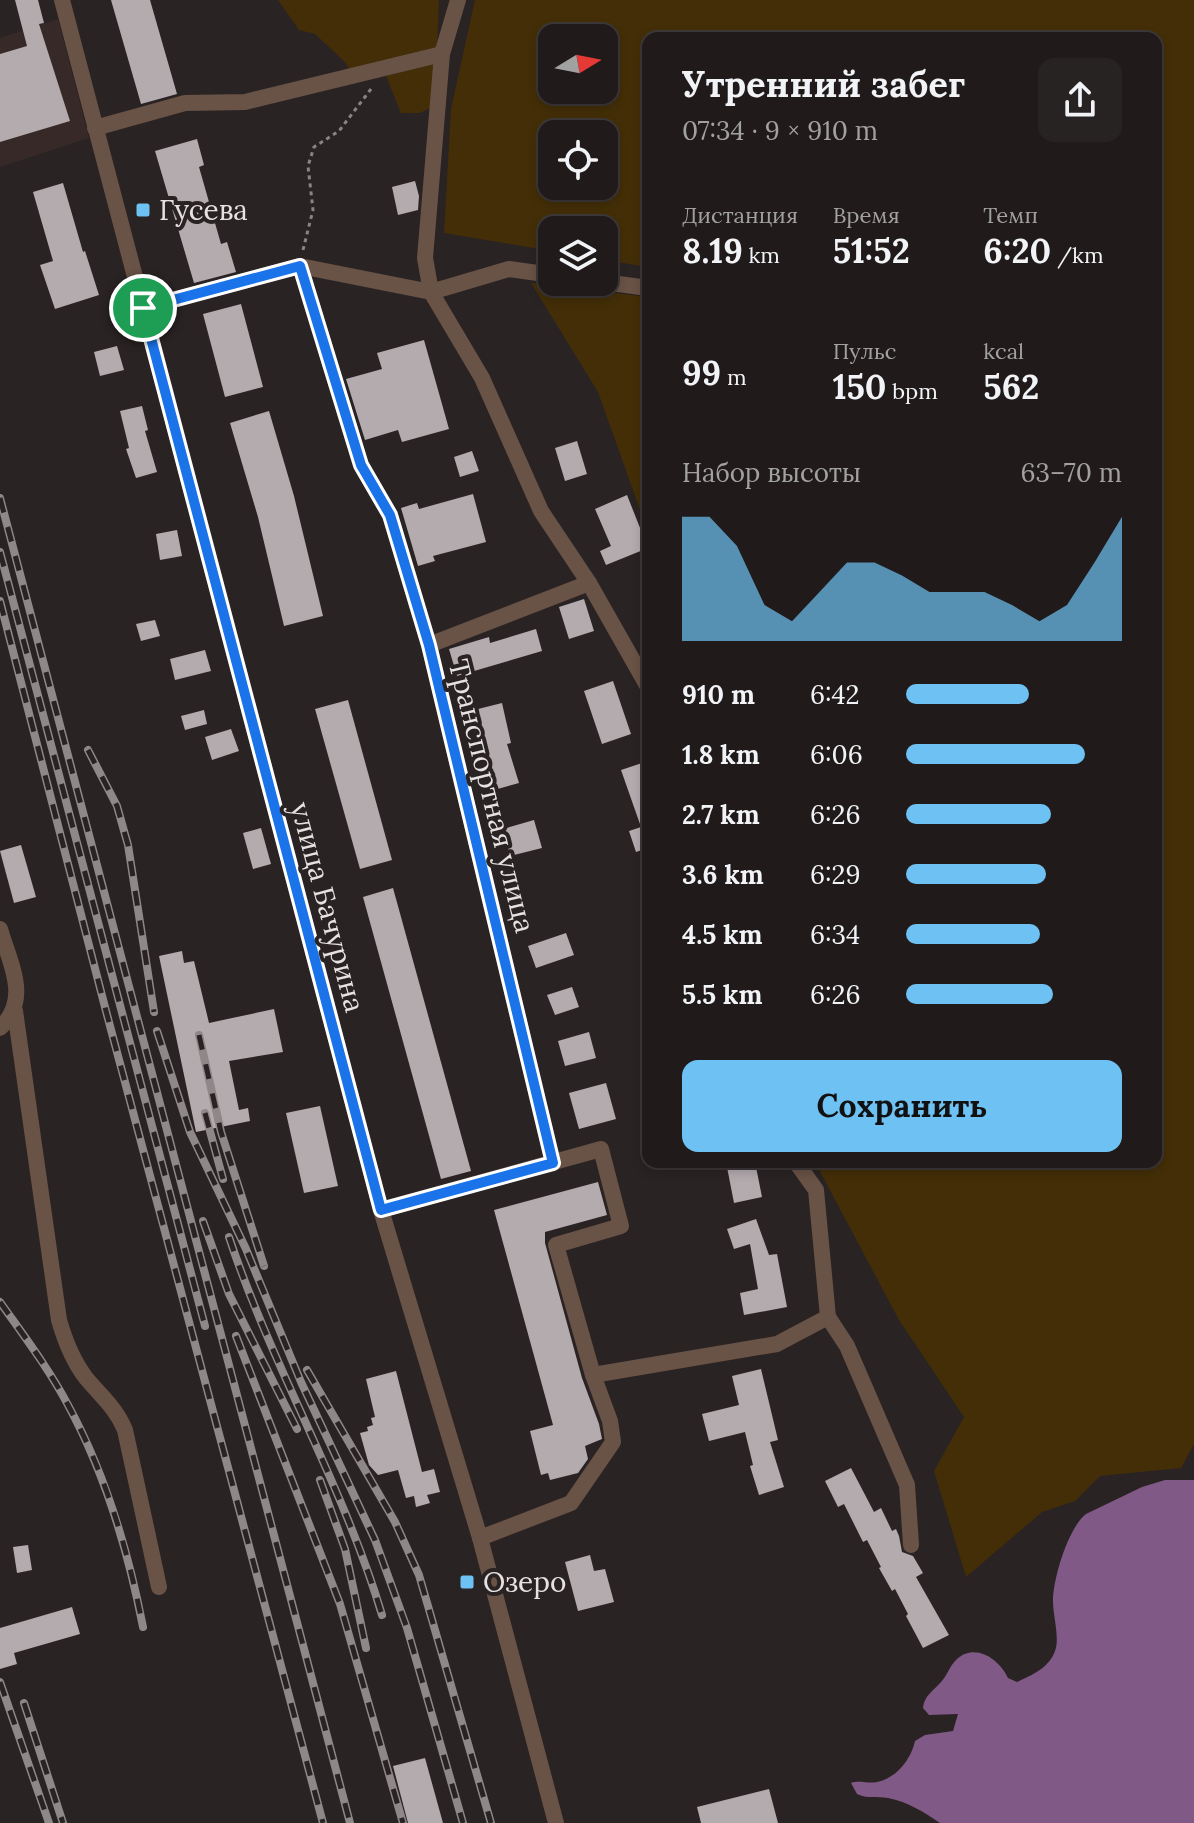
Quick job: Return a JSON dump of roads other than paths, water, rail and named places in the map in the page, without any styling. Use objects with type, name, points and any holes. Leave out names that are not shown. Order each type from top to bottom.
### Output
[{"type":"street","name":"улица Бачурина","points":[[62,0],[381,1210],[480,1538],[556,1823]]},
{"type":"street","points":[[458,0],[442,54],[425,258],[431,292],[482,378],[541,511],[589,583],[642,676]]},
{"type":"street","points":[[95,128],[185,103],[245,102],[442,54]]},
{"type":"street","points":[[143,308],[300,266],[431,292],[509,269],[538,273]]},
{"type":"street","name":"Транспортная улица","points":[[300,266],[361,465],[390,515],[429,645],[553,1163]]},
{"type":"street","points":[[618,284],[642,287]]},
{"type":"street","points":[[429,645],[589,583]]},
{"type":"street","points":[[0,929],[16,985],[15,1011],[59,1320],[74,1361],[114,1408],[125,1430],[159,1587]]},
{"type":"street","points":[[0,1028],[15,1011]]},
{"type":"street","points":[[0,1035],[20,1045]]},
{"type":"street","points":[[381,1210],[601,1149],[621,1226],[556,1245],[593,1375],[610,1421],[613,1442],[571,1503],[480,1538]]},
{"type":"street","points":[[800,1168],[816,1190],[828,1317],[847,1346],[907,1485],[911,1545]]},
{"type":"street","points":[[593,1375],[777,1344],[828,1317]]},
{"type":"railway","points":[[0,498],[350,1823]]},
{"type":"railway","points":[[0,552],[205,1326]]},
{"type":"railway","points":[[0,601],[323,1823]]},
{"type":"railway","points":[[88,750],[117,806],[128,845],[154,1012]]},
{"type":"railway","points":[[157,1031],[190,1132],[246,1249],[301,1382],[375,1540],[407,1628],[463,1823]]},
{"type":"railway","points":[[199,1035],[221,1132],[264,1266]]},
{"type":"railway","points":[[205,1113],[223,1179]]},
{"type":"railway","points":[[203,1221],[229,1294],[297,1429]]},
{"type":"railway","points":[[229,1237],[246,1285],[348,1519],[382,1615]]},
{"type":"railway","points":[[0,1302],[61,1392],[94,1458],[123,1541],[143,1627]]},
{"type":"railway","points":[[236,1336],[340,1604],[403,1823]]},
{"type":"railway","points":[[307,1370],[395,1522],[419,1575],[491,1823]]},
{"type":"railway","points":[[320,1480],[345,1549],[366,1648]]},
{"type":"railway","points":[[0,1682],[49,1823]]},
{"type":"railway","points":[[24,1703],[63,1823]]},
{"type":"place","name":"Гусева","points":[[143,210]]},
{"type":"place","name":"Озеро","points":[[467,1582]]}]
